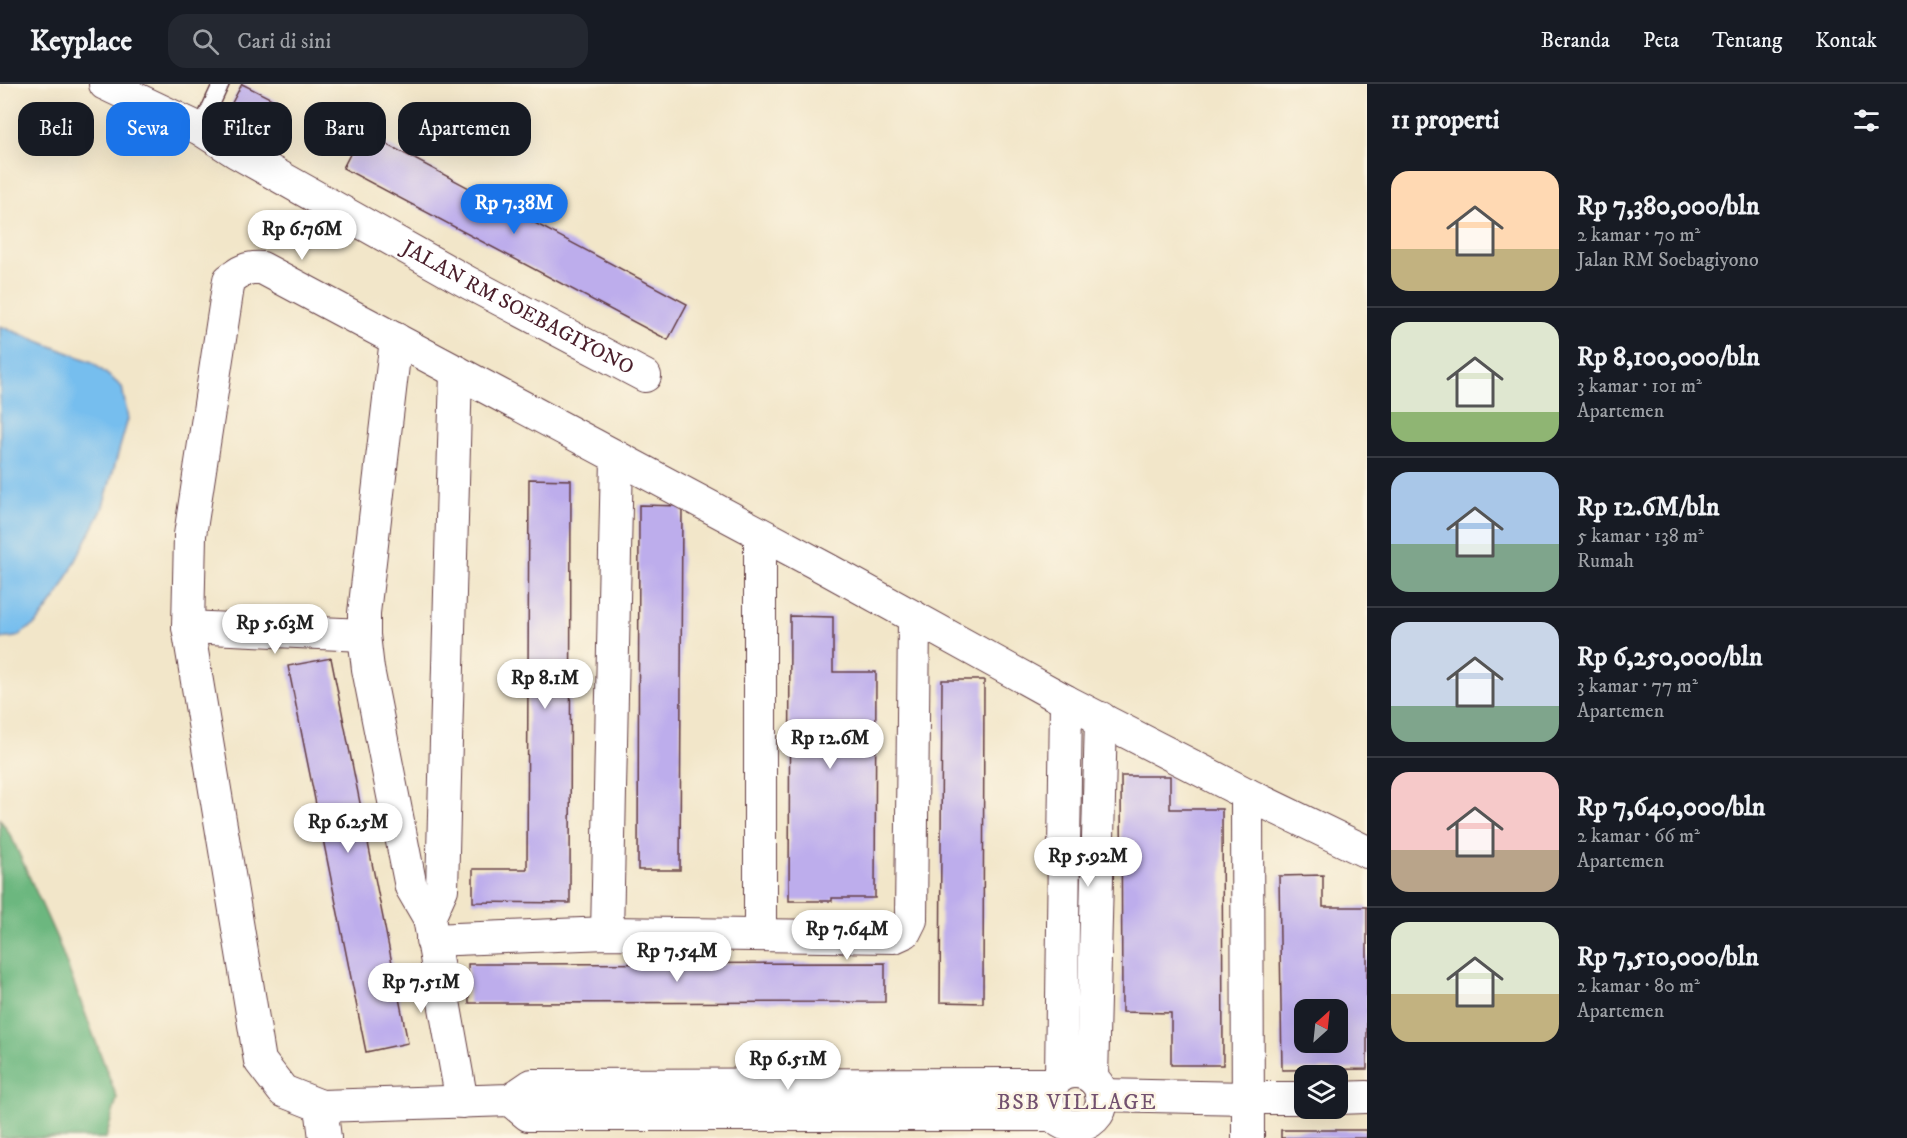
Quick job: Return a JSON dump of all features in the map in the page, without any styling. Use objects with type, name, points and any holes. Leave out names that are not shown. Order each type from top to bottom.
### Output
[{"type":"street","name":"JALAN RM SOEBAGIYONO","points":[[105,84],[200,129],[236,152],[459,278],[645,376]]},
{"type":"street","points":[[1294,1098],[1083,1098],[532,1085],[510,1100],[321,1106],[283,1091],[260,1061],[188,627],[190,535],[229,280],[240,271],[251,267],[262,268],[760,534],[1066,701],[1247,794],[1367,852]]},
{"type":"street","points":[[396,339],[364,613],[364,635],[368,669],[411,887],[431,929],[462,1102]]},
{"type":"street","points":[[431,929],[442,889],[456,371]]},
{"type":"street","points":[[607,933],[617,457]]},
{"type":"street","points":[[760,534],[760,935]]},
{"type":"street","points":[[431,929],[894,937],[905,933],[911,920],[914,617]]},
{"type":"street","points":[[188,627],[364,635]]},
{"type":"street","points":[[510,1100],[528,1115],[1079,1126],[1086,1124],[1066,701]]},
{"type":"street","points":[[1083,1098],[1101,718]]},
{"type":"street","points":[[1247,794],[1248,1138]]},
{"type":"street","points":[[1057,1125],[1048,1100],[1083,1098]]},
{"type":"street","points":[[1348,1098],[1367,1098]]},
{"type":"street","points":[[321,1106],[325,1138]]},
{"type":"lane","points":[[200,129],[221,84]]},
{"type":"green space","points":[[0,819],[12,838],[58,941],[117,1098],[106,1138],[0,1138]]},
{"type":"water","points":[[0,326],[92,362],[122,387],[128,419],[102,510],[59,593],[37,623],[16,637],[0,639]]},
{"type":"building","points":[[242,84],[278,102],[232,102]]},
{"type":"building","points":[[386,144],[398,150],[398,156],[409,156],[687,304],[668,340],[343,168],[349,156],[386,156]]},
{"type":"building","points":[[529,479],[571,480],[570,903],[473,902],[473,869],[527,869]]},
{"type":"building","points":[[639,505],[682,506],[680,870],[638,870]]},
{"type":"building","points":[[790,616],[833,617],[833,672],[876,672],[875,898],[789,901]]},
{"type":"building","points":[[331,658],[408,1043],[366,1052],[288,666]]},
{"type":"building","points":[[942,680],[984,680],[983,1003],[940,1002]]},
{"type":"building","points":[[1121,776],[1170,776],[1170,809],[1222,809],[1223,1065],[1171,1065],[1171,1013],[1122,1012]]},
{"type":"building","points":[[1323,875],[1323,907],[1367,907],[1367,1069],[1348,1069],[1348,1065],[1294,1065],[1294,1070],[1282,1070],[1279,876]]},
{"type":"building","points":[[885,963],[885,1002],[469,1003],[468,964]]},
{"type":"building","points":[[1281,1130],[1367,1130],[1367,1138],[1281,1138]]},
{"type":"district","name":"BSB VILLAGE","points":[[1077,1102]]}]
